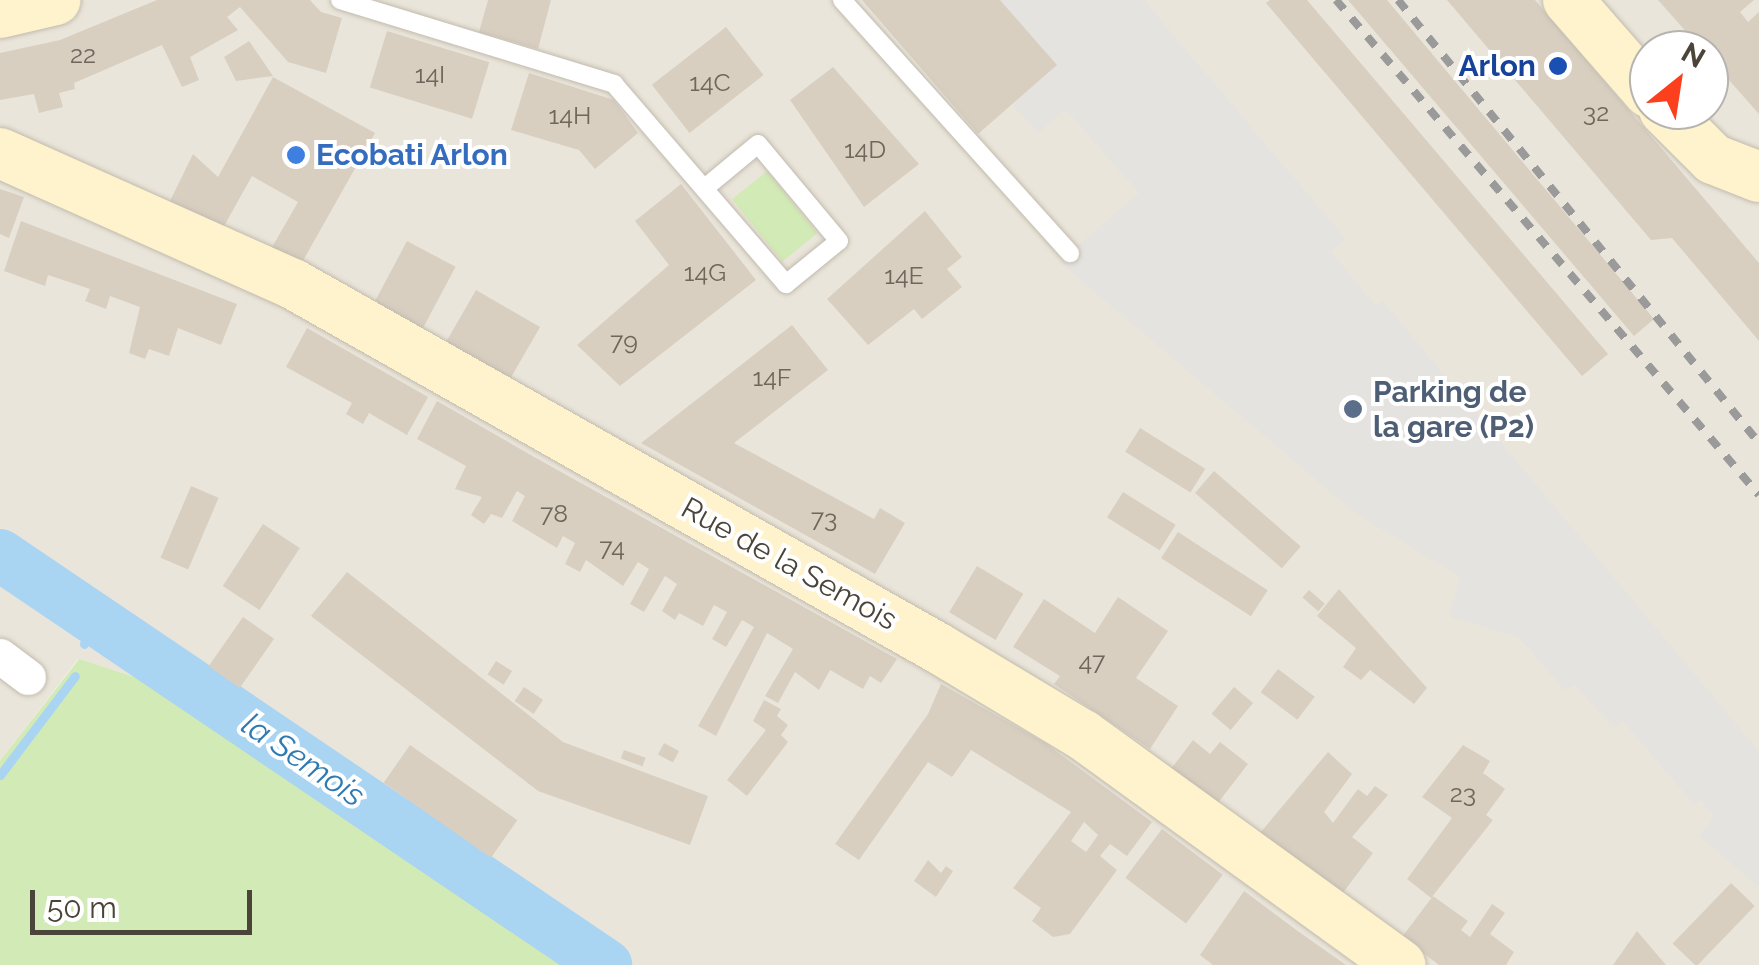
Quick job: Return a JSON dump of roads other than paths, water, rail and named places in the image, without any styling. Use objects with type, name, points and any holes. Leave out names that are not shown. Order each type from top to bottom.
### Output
[{"type":"main road","points":[[0,14],[56,0]]},
{"type":"main road","points":[[1568,0],[1629,69]]},
{"type":"main road","points":[[1684,130],[1713,160],[1759,177]]},
{"type":"main road","name":"Rue de la Semois","points":[[0,153],[292,284],[938,648],[1083,735],[1400,965]]},
{"type":"main road","name":"Rue de la Semois","points":[[0,163],[75,187]]},
{"type":"main road","name":"Rue de la Semois","points":[[0,172],[146,218]]},
{"type":"street","points":[[0,656],[28,677]]},
{"type":"lane","points":[[340,0],[614,84],[786,284],[839,242],[758,144],[706,188]]},
{"type":"lane","points":[[842,0],[1070,254]]},
{"type":"waterway","name":"la Semois","points":[[0,555],[606,965]]},
{"type":"waterway","points":[[84,644],[92,617]]},
{"type":"waterway","points":[[0,775],[75,676]]},
{"type":"railway","points":[[1336,0],[1759,495]]},
{"type":"railway","points":[[1398,0],[1759,443]]},
{"type":"place","name":"Arlon","points":[[1558,66]]},
{"type":"place","name":"Ecobati Arlon","points":[[296,155]]},
{"type":"place","name":"Parking de la gare (P2)","points":[[1353,409]]}]
